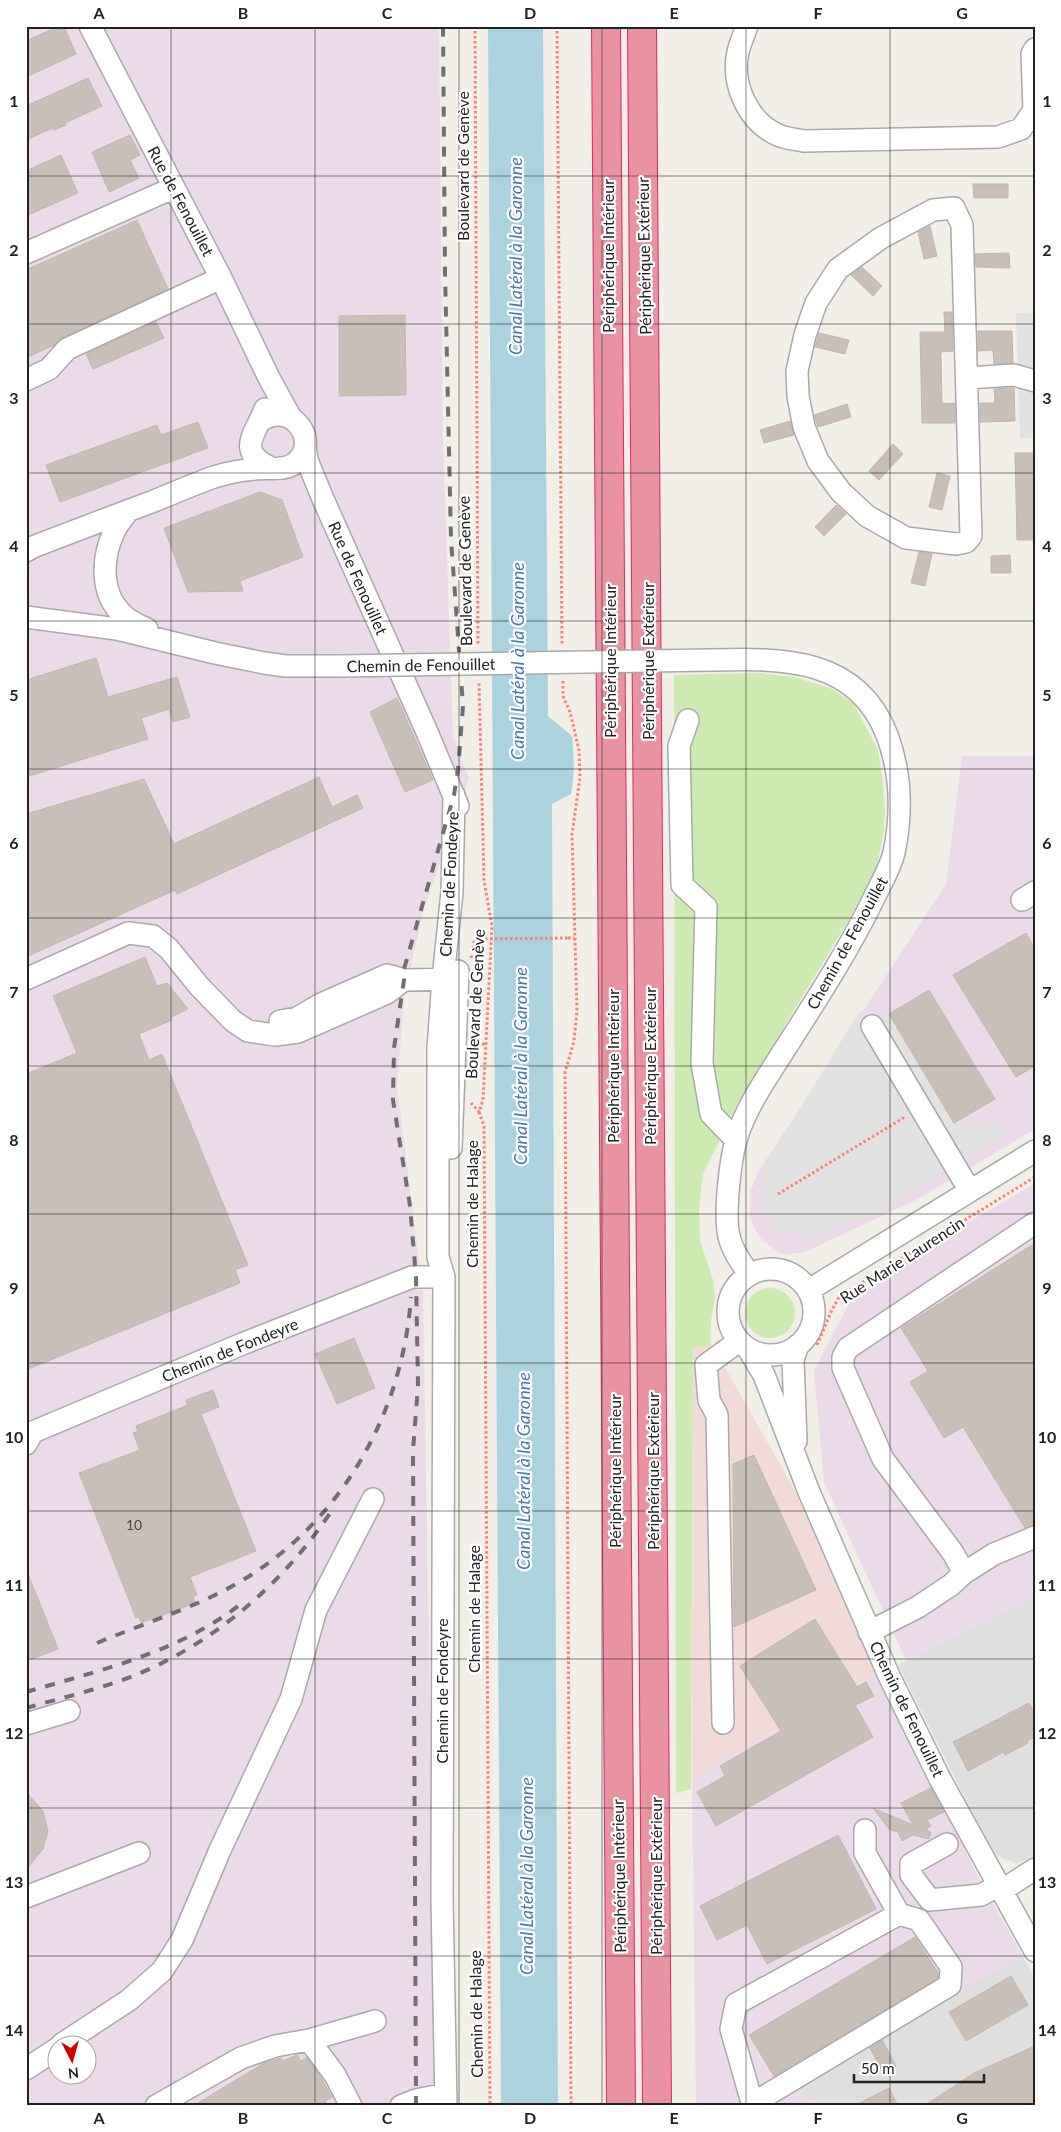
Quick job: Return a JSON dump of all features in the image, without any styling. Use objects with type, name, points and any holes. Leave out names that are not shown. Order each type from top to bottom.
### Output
[{"type":"highway","name":"Périphérique Intérieur","points":[[606,26],[621,2106]]},
{"type":"highway","name":"Périphérique Extérieur","points":[[642,26],[657,2106]]},
{"type":"street","name":"Rue de Fenouillet","points":[[90,26],[221,278],[269,378],[291,418],[302,430],[307,460],[323,499],[454,795]]},
{"type":"street","points":[[747,26],[738,53],[737,78],[747,108],[760,125],[779,136],[804,141],[998,137],[1021,129],[1034,110],[1032,54],[1035,49]]},
{"type":"street","points":[[26,253],[173,188]]},
{"type":"street","points":[[954,208],[962,225],[967,378],[971,536],[966,542],[956,544],[906,538],[867,516],[841,492],[818,461],[804,427],[798,396],[797,371],[805,335],[816,303],[838,269],[881,238],[933,210],[954,208]]},
{"type":"street","points":[[26,380],[49,369],[66,349],[221,278]]},
{"type":"street","points":[[967,378],[1014,375],[1035,381]]},
{"type":"street","points":[[215,477],[241,456],[251,443],[254,429],[267,402],[269,378]]},
{"type":"street","points":[[259,422],[265,418],[278,415],[291,418]]},
{"type":"street","name":"Rue de Fenouillet","points":[[251,443],[258,461],[300,479],[323,499]]},
{"type":"street","points":[[26,551],[215,477],[248,469],[275,468],[294,464],[303,453],[305,446]]},
{"type":"street","name":"Chemin de Fenouillet","points":[[129,510],[114,532],[107,550],[105,581],[111,599],[121,614],[138,625],[177,644]]},
{"type":"street","name":"Chemin de Fenouillet","points":[[26,618],[117,629],[244,660],[286,666],[764,659],[792,661],[817,667],[842,678],[866,698],[883,725],[893,749],[900,801],[893,855],[862,922],[829,980],[750,1107],[736,1140],[728,1195],[728,1232],[737,1257],[749,1274]]},
{"type":"street","points":[[688,720],[678,746],[682,885],[706,907],[702,1063],[711,1114],[736,1140]]},
{"type":"street","name":"Chemin de Fondeyre","points":[[446,2100],[442,1898],[444,1277],[450,1256],[452,1113],[464,838],[461,814],[454,795]]},
{"type":"street","points":[[26,979],[128,933],[153,936],[169,949],[199,986],[234,1021],[248,1031],[275,1035],[298,1032],[388,993],[390,973],[457,975]]},
{"type":"street","points":[[872,1026],[970,1191]]},
{"type":"street","name":"Rue Marie Laurencin","points":[[809,1290],[1035,1151]]},
{"type":"street","points":[[964,1573],[953,1553],[882,1459],[843,1368],[843,1357],[848,1348],[1035,1223]]},
{"type":"street","points":[[765,1268],[782,1270],[797,1277],[809,1290],[813,1302],[813,1320],[807,1336],[806,1348],[769,1355],[744,1346],[730,1328],[727,1313],[729,1298],[737,1284],[749,1274],[765,1268]]},
{"type":"street","name":"Chemin de Fondeyre","points":[[26,1444],[33,1432],[251,1341],[412,1277],[444,1277]]},
{"type":"street","points":[[722,1722],[717,1414],[710,1400],[706,1365],[744,1346]]},
{"type":"street","name":"Chemin de Fenouillet","points":[[744,1346],[764,1374],[796,1458],[890,1678],[999,1889],[1035,1951]]},
{"type":"street","name":"Chemin de Fenouillet","points":[[796,1458],[793,1360],[806,1348]]},
{"type":"street","points":[[77,2034],[129,2000],[162,1971],[182,1940],[220,1850],[291,1699],[316,1610],[373,1499]]},
{"type":"street","points":[[869,1632],[918,1608],[951,1585],[964,1573],[994,1554],[1035,1537]]},
{"type":"street","points":[[26,1724],[69,1711]]},
{"type":"street","points":[[865,1830],[865,1853],[898,1914]]},
{"type":"street","points":[[930,1900],[911,1875],[910,1864],[947,1844]]},
{"type":"street","points":[[26,1897],[139,1854]]},
{"type":"street","points":[[930,1900],[981,1894],[999,1889],[1035,1869]]},
{"type":"street","points":[[919,1920],[930,1900]]},
{"type":"street","points":[[898,1914],[919,1920],[951,1967],[950,1985],[753,2105],[731,2029],[736,2004],[898,1914]]},
{"type":"street","points":[[156,2106],[241,2058],[275,2046],[309,2040],[376,2021]]},
{"type":"street","points":[[309,2040],[335,2075],[352,2106]]},
{"type":"street","points":[[26,2069],[48,2055]]},
{"type":"street","points":[[401,2106],[416,2100],[446,2100]]},
{"type":"path","name":"Boulevard de Genève","points":[[475,26],[478,654]]},
{"type":"path","points":[[557,26],[562,651]]},
{"type":"path","name":"Boulevard de Genève","points":[[468,1100],[479,1112],[483,1100],[492,926],[484,881],[478,674]]},
{"type":"path","points":[[562,678],[563,696],[570,712],[580,750],[580,778],[572,834],[577,1011],[574,1041],[565,1072],[571,2106]]},
{"type":"path","name":"Boulevard de Genève","points":[[457,975],[474,942],[480,939],[574,938]]},
{"type":"path","points":[[778,1194],[921,1108]]},
{"type":"path","name":"Chemin de Halage","points":[[479,1112],[484,1126],[490,2106]]},
{"type":"path","name":"Rue Marie Laurencin","points":[[806,1348],[839,1297],[1035,1177]]},
{"type":"shaded area","points":[[26,26],[439,26],[443,438],[453,736],[469,778],[422,915],[404,1000],[397,1086],[423,1293],[437,2106],[26,2106]]},
{"type":"shaded area","points":[[1016,313],[1035,313],[1035,438],[1020,438]]},
{"type":"shaded area","points":[[962,756],[1035,756],[1035,1129],[918,1199],[805,1252],[781,1254],[761,1239],[753,1226],[750,1213],[751,1190],[757,1174],[946,884]]},
{"type":"shaded area","points":[[859,1012],[892,1018],[954,1123],[1000,1124],[1007,1135],[882,1210],[811,1239],[799,1237],[792,1229],[778,1235],[761,1205],[764,1167]]},
{"type":"shaded area","points":[[1035,1183],[1035,1597],[906,1661],[824,1482],[814,1371],[849,1303],[901,1262]]},
{"type":"shaded area","points":[[710,1341],[794,1489],[876,1673],[692,1778],[693,1349]]},
{"type":"shaded area","points":[[1035,1597],[1035,1856],[1017,1863],[1006,1860],[992,1852],[898,1665]]},
{"type":"shaded area","points":[[876,1673],[979,1878],[1022,1955],[801,2086],[812,2106],[696,2106],[692,1778]]},
{"type":"shaded area","points":[[1022,1955],[1035,1978],[1035,2106],[812,2106],[800,2086]]},
{"type":"green space","points":[[758,673],[795,677],[832,689],[854,704],[878,750],[883,781],[884,829],[877,867],[848,921],[738,1103],[703,1174],[699,1207],[700,1241],[713,1280],[715,1298],[710,1344],[693,1349],[691,1789],[676,1793],[674,675]]},
{"type":"green space","points":[[770,1288],[780,1290],[788,1295],[793,1303],[795,1313],[793,1323],[788,1331],[780,1336],[770,1338],[760,1336],[752,1331],[747,1323],[745,1313],[747,1303],[752,1295],[760,1290]]},
{"type":"water","name":"Canal Latéral à la Garonne","points":[[488,26],[543,26],[548,716],[572,736],[574,758],[571,794],[552,804],[558,2106],[501,2106]]},
{"type":"building","points":[[59,26],[64,26],[76,54],[26,77],[26,41]]},
{"type":"building","points":[[88,78],[102,106],[65,123],[66,125],[54,130],[53,128],[26,140],[26,106]]},
{"type":"building","points":[[130,135],[140,155],[130,160],[139,178],[109,192],[92,152]]},
{"type":"building","points":[[61,155],[78,193],[26,216],[26,171]]},
{"type":"building","points":[[973,184],[1008,184],[1008,198],[974,198]]},
{"type":"building","points":[[137,220],[168,289],[62,338],[54,345],[26,358],[26,270]]},
{"type":"building","points":[[930,226],[937,256],[924,259],[918,232]]},
{"type":"building","points":[[1009,253],[1010,268],[976,267],[975,254]]},
{"type":"building","points":[[862,267],[882,286],[873,296],[851,275]]},
{"type":"building","points":[[944,312],[952,312],[953,351],[941,352],[942,404],[955,403],[955,423],[922,423],[920,332],[945,332]]},
{"type":"building","points":[[405,315],[406,395],[339,396],[339,316]]},
{"type":"building","points":[[156,322],[164,338],[93,369],[86,354]]},
{"type":"building","points":[[978,331],[1012,331],[1013,363],[994,364],[993,350],[978,351]]},
{"type":"building","points":[[819,333],[849,340],[845,354],[815,347]]},
{"type":"building","points":[[1014,388],[1015,421],[980,422],[980,403],[995,403],[994,389]]},
{"type":"building","points":[[847,404],[851,417],[818,427],[814,415]]},
{"type":"building","points":[[790,421],[794,435],[764,443],[760,430]]},
{"type":"building","points":[[198,422],[208,448],[60,502],[46,465],[157,425],[161,435]]},
{"type":"building","points":[[893,444],[903,454],[879,480],[869,471]]},
{"type":"building","points":[[1015,453],[1035,453],[1035,540],[1017,540]]},
{"type":"building","points":[[937,473],[950,476],[942,510],[929,507]]},
{"type":"building","points":[[260,492],[282,500],[303,557],[240,581],[243,591],[188,592],[164,528]]},
{"type":"building","points":[[836,505],[846,514],[824,536],[815,527]]},
{"type":"building","points":[[919,552],[932,554],[925,586],[911,583]]},
{"type":"building","points":[[1010,555],[1011,573],[991,573],[991,556]]},
{"type":"building","points":[[96,658],[108,697],[177,677],[190,717],[173,722],[169,709],[141,718],[148,739],[26,777],[26,680]]},
{"type":"building","points":[[397,698],[433,780],[405,792],[370,712]]},
{"type":"building","points":[[319,777],[332,807],[357,795],[363,808],[177,894],[175,890],[26,957],[26,814],[144,779],[174,844]]},
{"type":"building","points":[[1026,933],[1035,949],[1035,1066],[1016,1077],[953,975]]},
{"type":"building","points":[[145,957],[157,986],[167,983],[188,1009],[171,1017],[172,1020],[139,1034],[149,1060],[162,1054],[248,1265],[235,1270],[240,1283],[26,1370],[26,1074],[77,1053],[53,996]]},
{"type":"building","points":[[929,990],[995,1099],[954,1123],[889,1014]]},
{"type":"building","points":[[1035,1243],[1035,1525],[1025,1528],[963,1427],[944,1438],[910,1382],[928,1371],[901,1328]]},
{"type":"building","points":[[354,1338],[375,1388],[337,1404],[315,1354]]},
{"type":"building","points":[[213,1390],[219,1407],[201,1414],[256,1551],[190,1577],[197,1595],[193,1597],[195,1603],[141,1623],[139,1617],[136,1618],[79,1473],[140,1450],[133,1433],[138,1431],[136,1426],[188,1405],[186,1400]]},
{"type":"building","points":[[754,1455],[816,1590],[734,1627],[733,1464]]},
{"type":"building","points":[[26,1569],[58,1649],[26,1661]]},
{"type":"building","points":[[815,1619],[857,1687],[866,1682],[874,1696],[855,1705],[873,1737],[716,1826],[697,1792],[725,1776],[720,1766],[781,1731],[740,1666]]},
{"type":"building","points":[[1029,1703],[1035,1714],[1035,1737],[1027,1741],[1028,1743],[1005,1755],[1004,1752],[968,1771],[953,1742]]},
{"type":"building","points":[[931,1788],[944,1812],[927,1820],[931,1826],[925,1830],[931,1832],[929,1839],[913,1835],[902,1841],[898,1832],[889,1829],[873,1808],[913,1825],[901,1803]]},
{"type":"building","points":[[26,1792],[43,1811],[48,1831],[43,1849],[26,1870]]},
{"type":"building","points":[[838,1835],[876,1909],[767,1964],[747,1925],[717,1940],[700,1906]]},
{"type":"building","points":[[915,1937],[938,1973],[938,1978],[774,2076],[749,2035]]},
{"type":"building","points":[[1011,1976],[1028,2005],[966,2041],[949,2012]]},
{"type":"building","points":[[882,2040],[896,2066],[883,2073],[870,2048]]},
{"type":"building","points":[[1035,2046],[1035,2106],[924,2106],[974,2073]]},
{"type":"building","points":[[297,2055],[301,2061],[307,2058],[320,2076],[332,2097],[325,2101],[328,2106],[193,2106],[264,2063],[281,2058],[283,2061]]},
{"type":"building","points":[[889,2088],[898,2106],[854,2106]]},
{"type":"railway","points":[[416,2106],[413,1450],[418,1386],[416,1277],[410,1206],[393,1100],[394,1048],[404,969],[454,795],[463,706],[451,539],[445,272],[443,26]]},
{"type":"railway","points":[[97,1643],[199,1603],[255,1573],[292,1544],[325,1511],[352,1474],[375,1433],[393,1390],[405,1344],[411,1297]]},
{"type":"railway","points":[[26,1708],[139,1674],[181,1653],[206,1637],[231,1620],[276,1580],[315,1535],[332,1510]]},
{"type":"railway","points":[[26,1692],[111,1667],[166,1647],[218,1620],[242,1603]]}]
